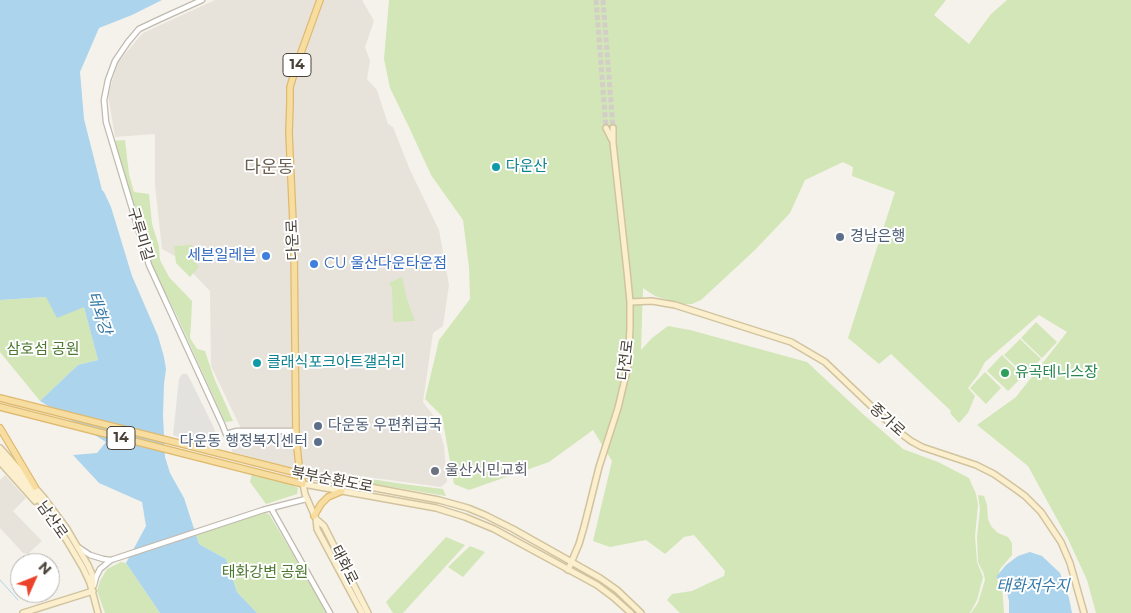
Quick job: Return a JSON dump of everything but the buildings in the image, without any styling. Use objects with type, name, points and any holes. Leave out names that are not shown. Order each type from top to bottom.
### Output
[{"type":"main road","name":"다운로","points":[[303,484],[297,451],[296,431],[294,245],[289,133],[290,87],[320,0]]},
{"type":"main road","name":"다전로","points":[[606,128],[613,143]]},
{"type":"main road","name":"다전로","points":[[568,570],[584,528],[599,467],[616,415],[628,366],[630,302],[613,128]]},
{"type":"main road","name":"종가로","points":[[630,302],[652,301],[675,305],[790,342],[825,362],[911,441],[922,447],[976,465],[994,474],[1025,496],[1041,512],[1061,542],[1070,563],[1084,613]]},
{"type":"main road","name":"북부순환도로","points":[[0,398],[301,474],[439,500],[468,508],[498,521],[572,562],[613,587],[642,613]]},
{"type":"main road","name":"북부순환도로","points":[[0,407],[303,484],[436,508],[465,516],[494,529],[605,591],[631,613]]},
{"type":"main road","points":[[0,428],[35,487]]},
{"type":"main road","name":"남산로","points":[[0,448],[35,487],[60,520],[88,565],[92,574],[93,592]]},
{"type":"main road","name":"남산로","points":[[0,455],[40,501],[59,528],[83,568],[93,592],[98,613]]},
{"type":"main road","points":[[0,462],[59,528]]},
{"type":"main road","points":[[291,481],[299,486],[306,497]]},
{"type":"main road","name":"태화로","points":[[303,484],[318,529],[362,613]]},
{"type":"main road","points":[[315,518],[321,504],[328,496],[342,491]]},
{"type":"main road","name":"태화로","points":[[315,518],[324,526],[368,613]]},
{"type":"main road","points":[[24,613],[93,592]]},
{"type":"street","name":"구루미길","points":[[202,0],[140,29],[128,42],[115,61],[108,80],[104,100],[106,122],[149,265],[226,434],[237,431],[296,431]]},
{"type":"street","points":[[83,568],[89,574],[92,574],[114,559],[306,497]]},
{"type":"street","points":[[271,508],[330,613]]},
{"type":"street","points":[[76,545],[90,555],[103,559],[114,559]]},
{"type":"street","points":[[93,592],[100,569]]},
{"type":"shaded area","points":[[215,0],[362,0],[374,21],[365,47],[370,61],[367,79],[377,90],[388,124],[393,127],[410,170],[439,230],[449,285],[443,326],[433,333],[423,402],[436,419],[444,446],[447,482],[441,487],[337,473],[333,477],[310,473],[232,452],[231,437],[246,439],[211,366],[210,291],[178,258],[162,249],[155,185],[155,134],[115,137],[108,95],[118,62],[143,33]]},
{"type":"shaded area","points":[[182,374],[187,374],[190,379],[214,428],[215,432],[212,437],[192,441],[173,435],[179,379]]},
{"type":"shaded area","points":[[5,475],[26,498],[13,511],[42,541],[29,553],[23,553],[0,528],[0,480]]},
{"type":"green space","points":[[389,0],[946,0],[934,15],[969,44],[991,14],[1007,0],[1131,0],[1131,613],[1096,613],[1087,580],[1068,539],[1028,466],[977,425],[1016,397],[1067,332],[1039,315],[985,362],[968,388],[975,396],[968,413],[959,423],[950,413],[951,411],[891,354],[879,364],[848,338],[895,192],[852,176],[853,167],[843,162],[805,180],[790,213],[755,250],[701,300],[692,304],[681,304],[655,296],[643,288],[641,350],[652,338],[668,326],[690,330],[807,362],[903,449],[938,462],[969,478],[976,494],[978,505],[975,536],[977,562],[983,577],[977,600],[970,613],[680,613],[667,600],[672,594],[692,591],[724,576],[725,571],[694,535],[684,537],[665,554],[646,540],[610,547],[593,541],[612,461],[593,430],[549,462],[469,490],[454,484],[442,416],[425,399],[439,340],[470,299],[469,267],[463,220],[431,175],[390,88],[384,59]]},
{"type":"green space","points":[[125,140],[129,174],[134,192],[149,194],[152,224],[159,246],[160,260],[169,277],[192,301],[190,338],[197,349],[205,351],[214,378],[233,421],[225,422],[177,316],[148,259],[112,141]]},
{"type":"green space","points":[[192,245],[194,248],[190,255],[199,267],[190,277],[176,263],[174,246]]},
{"type":"green space","points":[[402,277],[415,321],[393,322],[392,288],[389,283]]},
{"type":"green space","name":"삼호섬 공원","points":[[46,297],[84,306],[98,360],[78,365],[40,401],[0,352],[0,300]]},
{"type":"green space","name":"유곡테니스장","points":[[1036,322],[1057,342],[1042,358],[1021,338]]},
{"type":"green space","name":"유곡테니스장","points":[[1020,339],[1041,359],[1025,375],[1004,355]]},
{"type":"green space","name":"유곡테니스장","points":[[1002,355],[1023,376],[1008,391],[987,371]]},
{"type":"green space","name":"유곡테니스장","points":[[985,372],[1001,388],[986,404],[970,388]]},
{"type":"green space","points":[[252,473],[284,481],[298,488],[297,494],[266,504],[250,482]]},
{"type":"green space","points":[[339,474],[443,489],[446,496],[338,478]]},
{"type":"green space","points":[[978,495],[984,496],[991,526],[998,533],[1008,537],[1012,543],[1012,555],[1000,569],[997,580],[1002,585],[1004,613],[971,613],[978,603],[985,580],[978,562],[977,537],[980,509]]},
{"type":"green space","name":"태화강변 공원","points":[[264,513],[269,514],[328,613],[257,613],[237,592],[226,559],[199,544],[196,535]]},
{"type":"green space","points":[[446,537],[465,545],[403,613],[393,613],[386,602]]},
{"type":"green space","points":[[470,546],[485,552],[463,577],[448,567]]},
{"type":"green space","points":[[121,562],[126,563],[160,613],[105,613],[97,591],[100,581],[107,569]]},
{"type":"water","name":"태화강","points":[[0,0],[162,0],[132,15],[99,28],[80,72],[84,119],[102,190],[111,207],[132,276],[158,336],[164,357],[166,369],[163,415],[165,457],[170,473],[184,498],[199,544],[226,559],[237,592],[257,613],[160,613],[126,563],[146,526],[142,502],[99,483],[73,455],[97,453],[106,442],[40,401],[78,365],[98,360],[84,307],[57,318],[46,297],[0,300]]},
{"type":"water","name":"태화저수지","points":[[1030,552],[1042,556],[1060,573],[1072,613],[1009,613],[1009,601],[1005,585],[996,577],[1006,565],[1018,556]]},
{"type":"waterway","points":[[0,580],[10,591]]},
{"type":"tunnel","points":[[596,0],[606,128]]},
{"type":"tunnel","points":[[603,0],[613,128]]},
{"type":"place","name":"다운산","points":[[496,167]]},
{"type":"place","name":"경남은행","points":[[840,237]]},
{"type":"place","name":"세븐일레븐","points":[[266,256]]},
{"type":"place","name":"CU 울산다운타운점","points":[[314,264]]},
{"type":"place","name":"클래식포크아트갤러리","points":[[257,363]]},
{"type":"place","name":"유곡테니스장","points":[[1005,373]]},
{"type":"place","name":"다운동 우편취급국","points":[[318,426]]},
{"type":"place","name":"다운동 행정복지센터","points":[[318,442]]},
{"type":"place","name":"울산시민교회","points":[[435,471]]},
{"type":"district","name":"다운동","points":[[269,168]]}]
